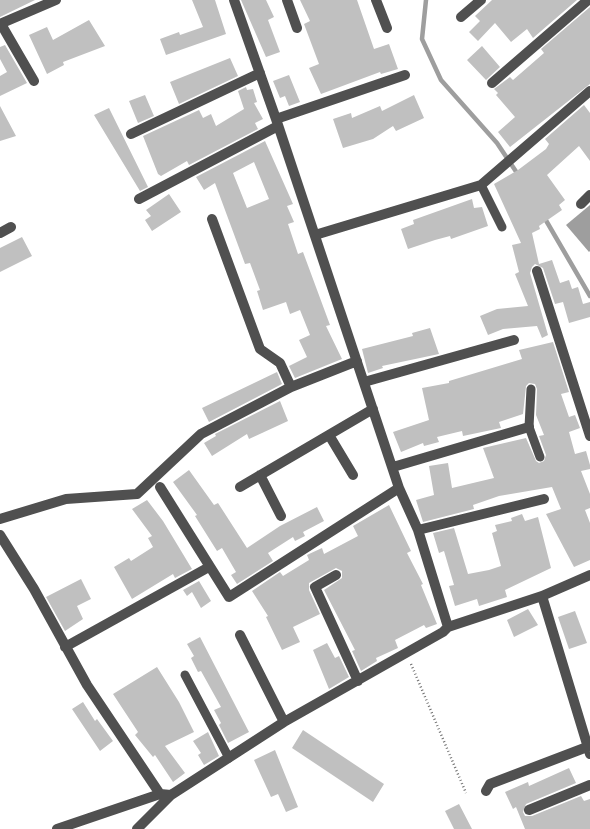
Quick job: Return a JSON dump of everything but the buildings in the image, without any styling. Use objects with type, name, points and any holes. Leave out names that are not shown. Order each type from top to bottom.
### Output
[{"type":"street","points":[[26,0],[31,10]]},
{"type":"street","points":[[34,81],[1,24],[56,0]]},
{"type":"street","points":[[234,0],[399,488],[418,530],[448,627]]},
{"type":"street","points":[[287,0],[297,28]]},
{"type":"street","points":[[376,0],[387,28]]},
{"type":"street","points":[[461,17],[481,0]]},
{"type":"street","points":[[492,83],[588,0]]},
{"type":"street","points":[[131,134],[260,74]]},
{"type":"street","points":[[139,199],[277,123],[405,75]]},
{"type":"street","points":[[315,235],[481,185],[590,91]]},
{"type":"street","points":[[581,204],[590,196]]},
{"type":"street","points":[[212,219],[260,349],[280,363],[291,387]]},
{"type":"street","points":[[0,233],[11,227]]},
{"type":"street","points":[[537,271],[590,436]]},
{"type":"street","points":[[364,382],[514,340]]},
{"type":"street","points":[[0,519],[66,499],[137,494],[201,434],[291,387],[357,361]]},
{"type":"street","points":[[240,487],[373,409]]},
{"type":"street","points":[[392,467],[529,427]]},
{"type":"street","points":[[329,435],[353,475]]},
{"type":"street","points":[[260,475],[281,516]]},
{"type":"street","points":[[160,488],[229,597],[399,488]]},
{"type":"street","points":[[418,530],[544,499]]},
{"type":"street","points":[[0,535],[34,589],[87,685],[160,794]]},
{"type":"street","points":[[65,648],[209,568]]},
{"type":"street","points":[[336,575],[315,587],[358,681]]},
{"type":"street","points":[[137,829],[171,796],[284,722],[407,653],[443,632],[448,627],[542,596],[590,575]]},
{"type":"street","points":[[486,791],[490,784],[589,750],[542,596]]},
{"type":"street","points":[[240,635],[284,722]]},
{"type":"street","points":[[529,810],[590,785]]},
{"type":"street","points":[[57,829],[160,794],[171,796]]},
{"type":"lane","points":[[481,185],[502,227]]},
{"type":"lane","points":[[531,389],[529,427],[540,457]]},
{"type":"lane","points":[[185,675],[229,758]]},
{"type":"path","points":[[407,653],[466,793]]},
{"type":"shaded area","points":[[590,205],[590,251],[589,252],[566,225]]},
{"type":"waterway","points":[[426,0],[422,39],[441,80],[497,143],[519,176]]},
{"type":"waterway","points":[[544,217],[590,296]]}]
